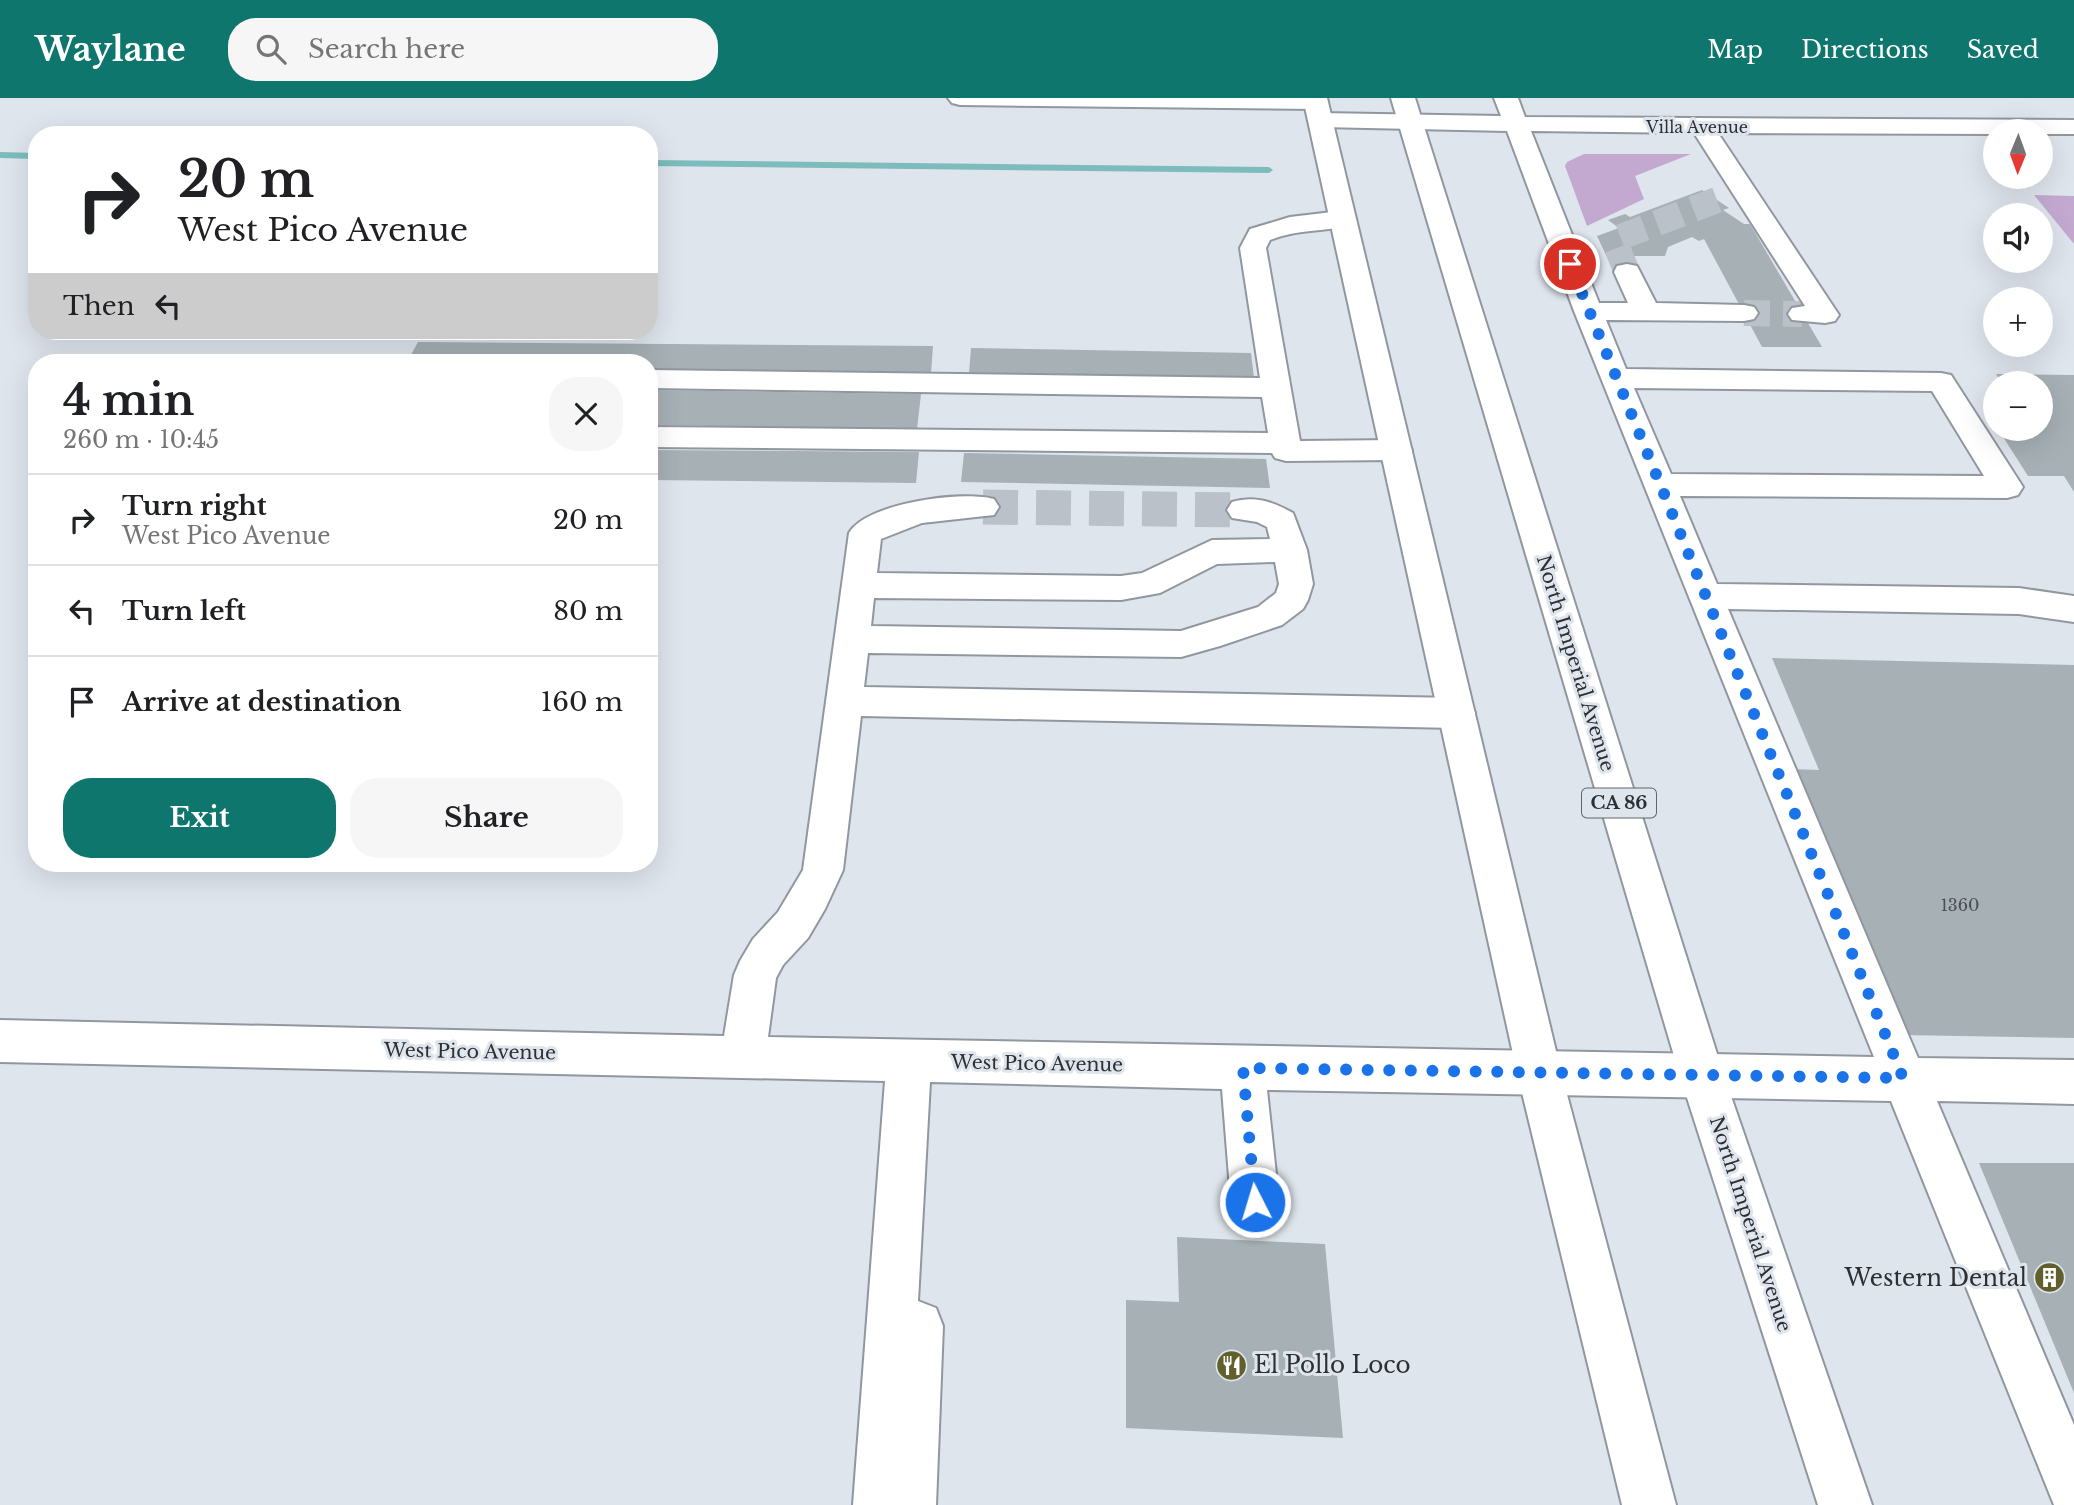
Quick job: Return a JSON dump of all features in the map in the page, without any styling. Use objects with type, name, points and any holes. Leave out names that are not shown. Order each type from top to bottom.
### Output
[{"type":"main road","name":"Villa Avenue","points":[[960,98],[1407,110],[1516,124],[2074,127]]},
{"type":"main road","points":[[1506,98],[1588,311],[2074,1489]]},
{"type":"main road","points":[[1317,107],[1539,1072],[1649,1505]]},
{"type":"main road","name":"North Imperial Avenue","points":[[1407,110],[1702,1076],[1845,1505]]},
{"type":"main road","points":[[1702,127],[1825,315],[1802,314]]},
{"type":"main road","points":[[1717,200],[1746,191]]},
{"type":"main road","points":[[1343,220],[1310,220],[1285,224],[1259,235],[1253,248],[1286,451],[1396,450]]},
{"type":"main road","points":[[1627,272],[1646,312]]},
{"type":"main road","points":[[1588,311],[1744,313]]},
{"type":"main road","points":[[658,379],[1276,388]]},
{"type":"main road","points":[[1616,379],[1941,382],[2007,487],[1660,485]]},
{"type":"main road","points":[[658,437],[1285,443]]},
{"type":"main road","points":[[743,1057],[755,975],[768,952],[793,925],[823,870],[865,533],[909,513],[983,507]]},
{"type":"main road","points":[[850,639],[1181,644],[1239,628],[1270,616],[1292,600],[1296,584],[1282,521],[1263,511],[1243,510]]},
{"type":"main road","points":[[858,585],[1121,588],[1148,584],[1212,552],[1290,550]]},
{"type":"main road","points":[[1706,596],[2020,601],[2074,609]]},
{"type":"main road","points":[[843,701],[1457,713]]},
{"type":"main road","name":"West Pico Avenue","points":[[0,1041],[1243,1068],[2074,1082]]},
{"type":"main road","points":[[880,1505],[909,1060]]},
{"type":"main road","points":[[1243,1068],[1255,1202]]},
{"type":"main road","points":[[909,1505],[921,1261]]},
{"type":"shaded area","points":[[1584,154],[1691,154],[1635,176],[1644,199],[1587,226],[1565,166],[1567,162]]},
{"type":"shaded area","points":[[2034,195],[2074,196],[2074,244],[2053,218],[2053,203],[2041,203]]},
{"type":"building","points":[[1702,190],[1729,208],[1723,210],[1744,224],[1750,224],[1822,347],[1762,347],[1704,239],[1699,241],[1692,237],[1668,247],[1665,256],[1629,256],[1637,272],[1614,272],[1597,236],[1619,228],[1608,220],[1625,214],[1630,217]]},
{"type":"building","points":[[418,342],[933,346],[931,373],[658,370],[658,354],[411,354]]},
{"type":"building","points":[[971,348],[1251,353],[1254,378],[969,373]]},
{"type":"building","points":[[2053,375],[2074,375],[2074,492],[2064,476],[2028,476],[2006,441],[2053,441]]},
{"type":"building","points":[[658,390],[921,394],[917,429],[658,425]]},
{"type":"building","points":[[658,450],[919,452],[916,483],[658,480]]},
{"type":"building","points":[[964,453],[1266,459],[1270,488],[961,482]]},
{"type":"building","points":[[1772,658],[2074,665],[2074,1038],[1901,1035],[1791,769],[1819,770]]},
{"type":"building","name":"Western Dental","points":[[1979,1163],[2074,1163],[2074,1393]]},
{"type":"building","name":"El Pollo Loco","points":[[1177,1237],[1325,1244],[1343,1438],[1126,1428],[1126,1300],[1179,1302]]},
{"type":"waterway","points":[[0,155],[28,156]]},
{"type":"waterway","points":[[658,163],[1269,170]]},
{"type":"tunnel","points":[[1627,272],[1616,245],[1618,238],[1717,200]]},
{"type":"tunnel","points":[[1744,313],[1802,314]]},
{"type":"tunnel","points":[[983,507],[1243,510]]},
{"type":"place","name":"Western Dental","points":[[2050,1278]]},
{"type":"place","name":"El Pollo Loco","points":[[1231,1365]]},
{"type":"route","points":[[1255,1202],[1243,1068],[1903,1078],[1570,264]]}]
